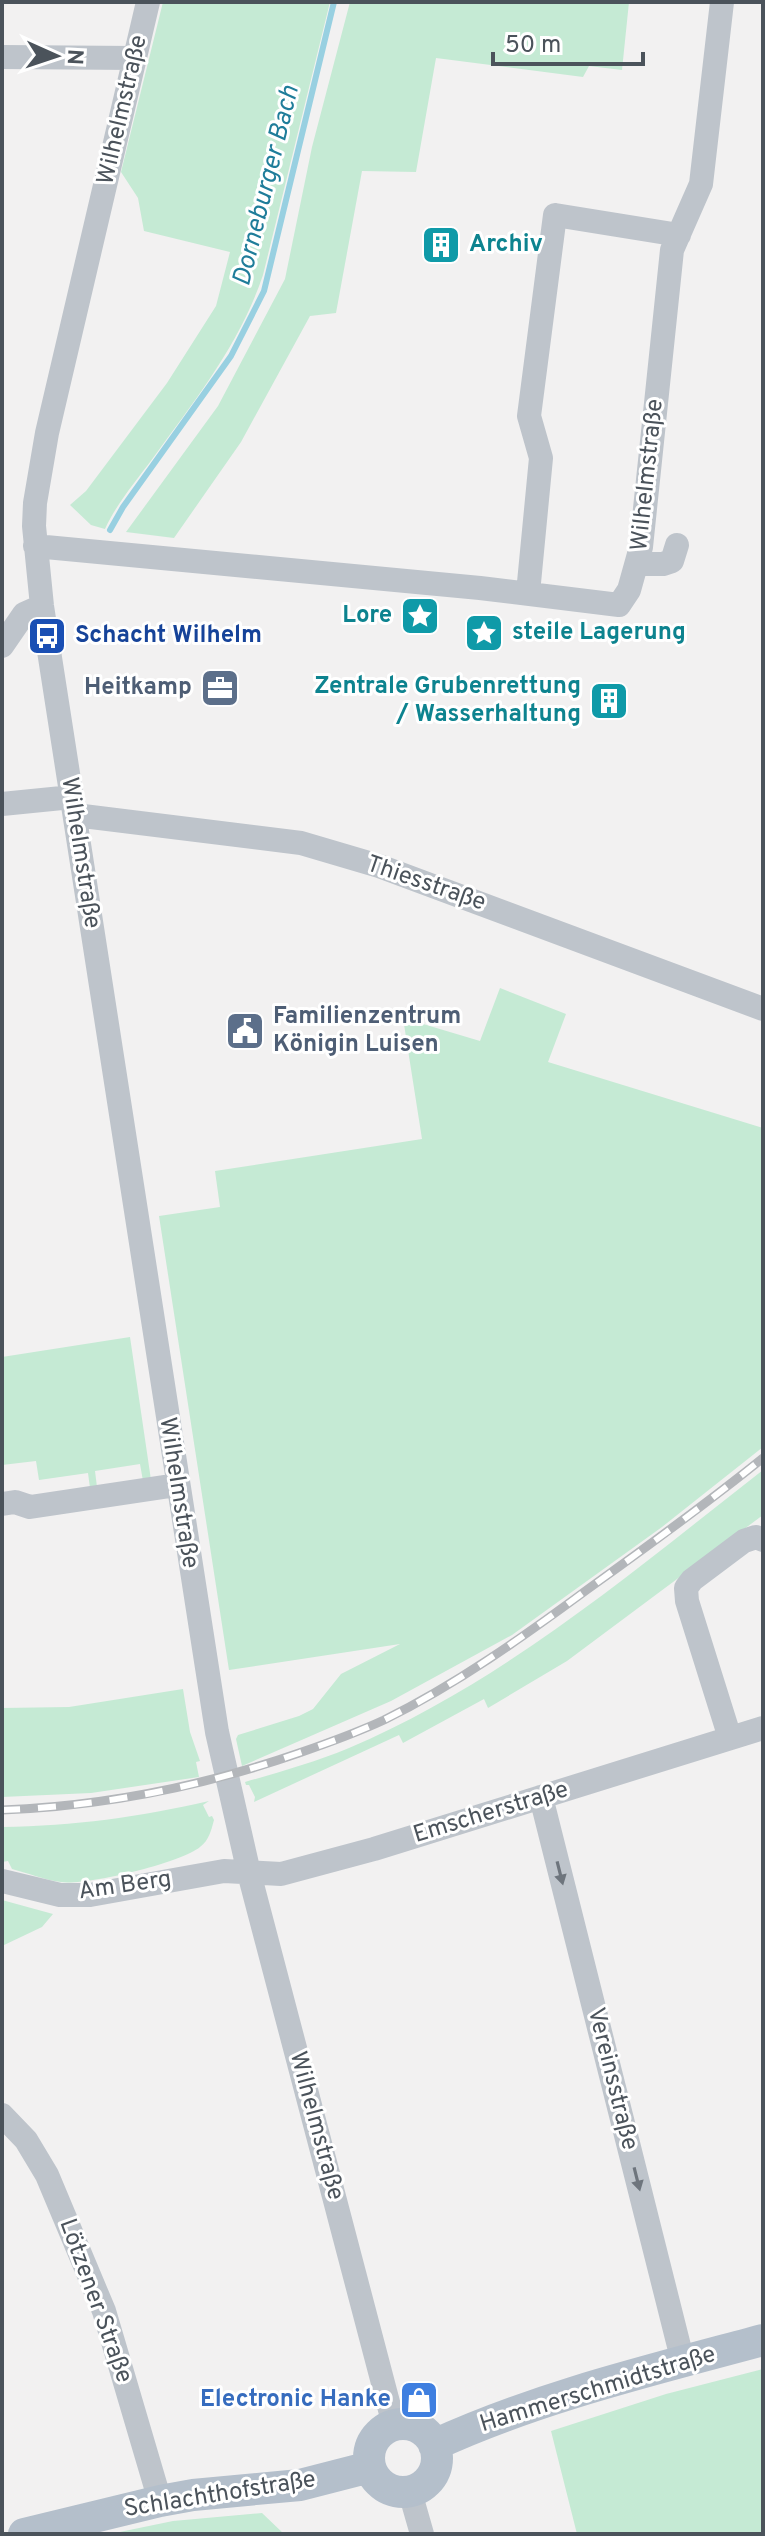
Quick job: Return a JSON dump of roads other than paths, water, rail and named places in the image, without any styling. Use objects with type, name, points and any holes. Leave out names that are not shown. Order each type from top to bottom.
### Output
[{"type":"main road","name":"Hammerschmidtstraße","points":[[434,2445],[459,2433],[577,2392],[763,2340]]},
{"type":"main road","points":[[394,2425],[418,2428],[434,2445],[436,2464],[433,2474],[427,2482],[410,2492],[393,2491],[373,2475],[370,2449],[386,2429],[394,2425]]},
{"type":"main road","name":"Schlachthofstraße","points":[[24,2534],[160,2501],[300,2485],[370,2467]]},
{"type":"street","name":"Wilhelmstraße","points":[[148,2],[47,433],[35,503],[35,546],[214,1718],[249,1873],[394,2425]]},
{"type":"street","name":"Wilhelmstraße","points":[[35,546],[528,593],[619,605],[629,590],[641,547],[672,250],[701,184],[722,2]]},
{"type":"street","points":[[2,57],[135,58]]},
{"type":"street","points":[[528,593],[541,458],[529,416],[555,215],[679,235]]},
{"type":"street","points":[[637,564],[672,561],[677,545]]},
{"type":"street","points":[[2,646],[24,614],[42,606]]},
{"type":"street","name":"Thiesstraße","points":[[2,804],[73,806],[301,843],[379,866],[763,1009]]},
{"type":"street","points":[[2,1504],[15,1502],[30,1507],[177,1485]]},
{"type":"street","points":[[730,1738],[687,1601],[686,1588],[692,1580],[744,1541],[756,1537],[763,1540]]},
{"type":"street","name":"Emscherstraße","points":[[249,1873],[281,1874],[374,1849],[763,1728]]},
{"type":"street","name":"Vereinsstraße","points":[[541,1797],[683,2362]]},
{"type":"street","name":"Am Berg","points":[[2,1881],[60,1895],[90,1895],[224,1871],[249,1873]]},
{"type":"street","name":"Lötzener Straße","points":[[2,2115],[26,2140],[47,2175],[104,2311],[160,2501]]},
{"type":"street","points":[[410,2492],[422,2534]]},
{"type":"waterway","name":"Dorneburger Bach","points":[[110,530],[123,507],[231,356],[264,291],[334,2]]},
{"type":"railway","points":[[2,1810],[116,1799],[189,1785],[299,1753],[384,1720],[438,1691],[514,1642],[677,1525],[763,1458]]},
{"type":"place","name":"Archiv","points":[[441,245]]},
{"type":"place","name":"Lore","points":[[420,616]]},
{"type":"place","name":"steile Lagerung","points":[[484,633]]},
{"type":"place","name":"Schacht Wilhelm","points":[[47,636]]},
{"type":"place","name":"Heitkamp","points":[[220,688]]},
{"type":"place","name":"Zentrale Grubenrettung / Wasserhaltung","points":[[609,701]]},
{"type":"place","name":"Familienzentrum Königin Luisen","points":[[245,1031]]},
{"type":"place","name":"Electronic Hanke","points":[[419,2400]]}]
